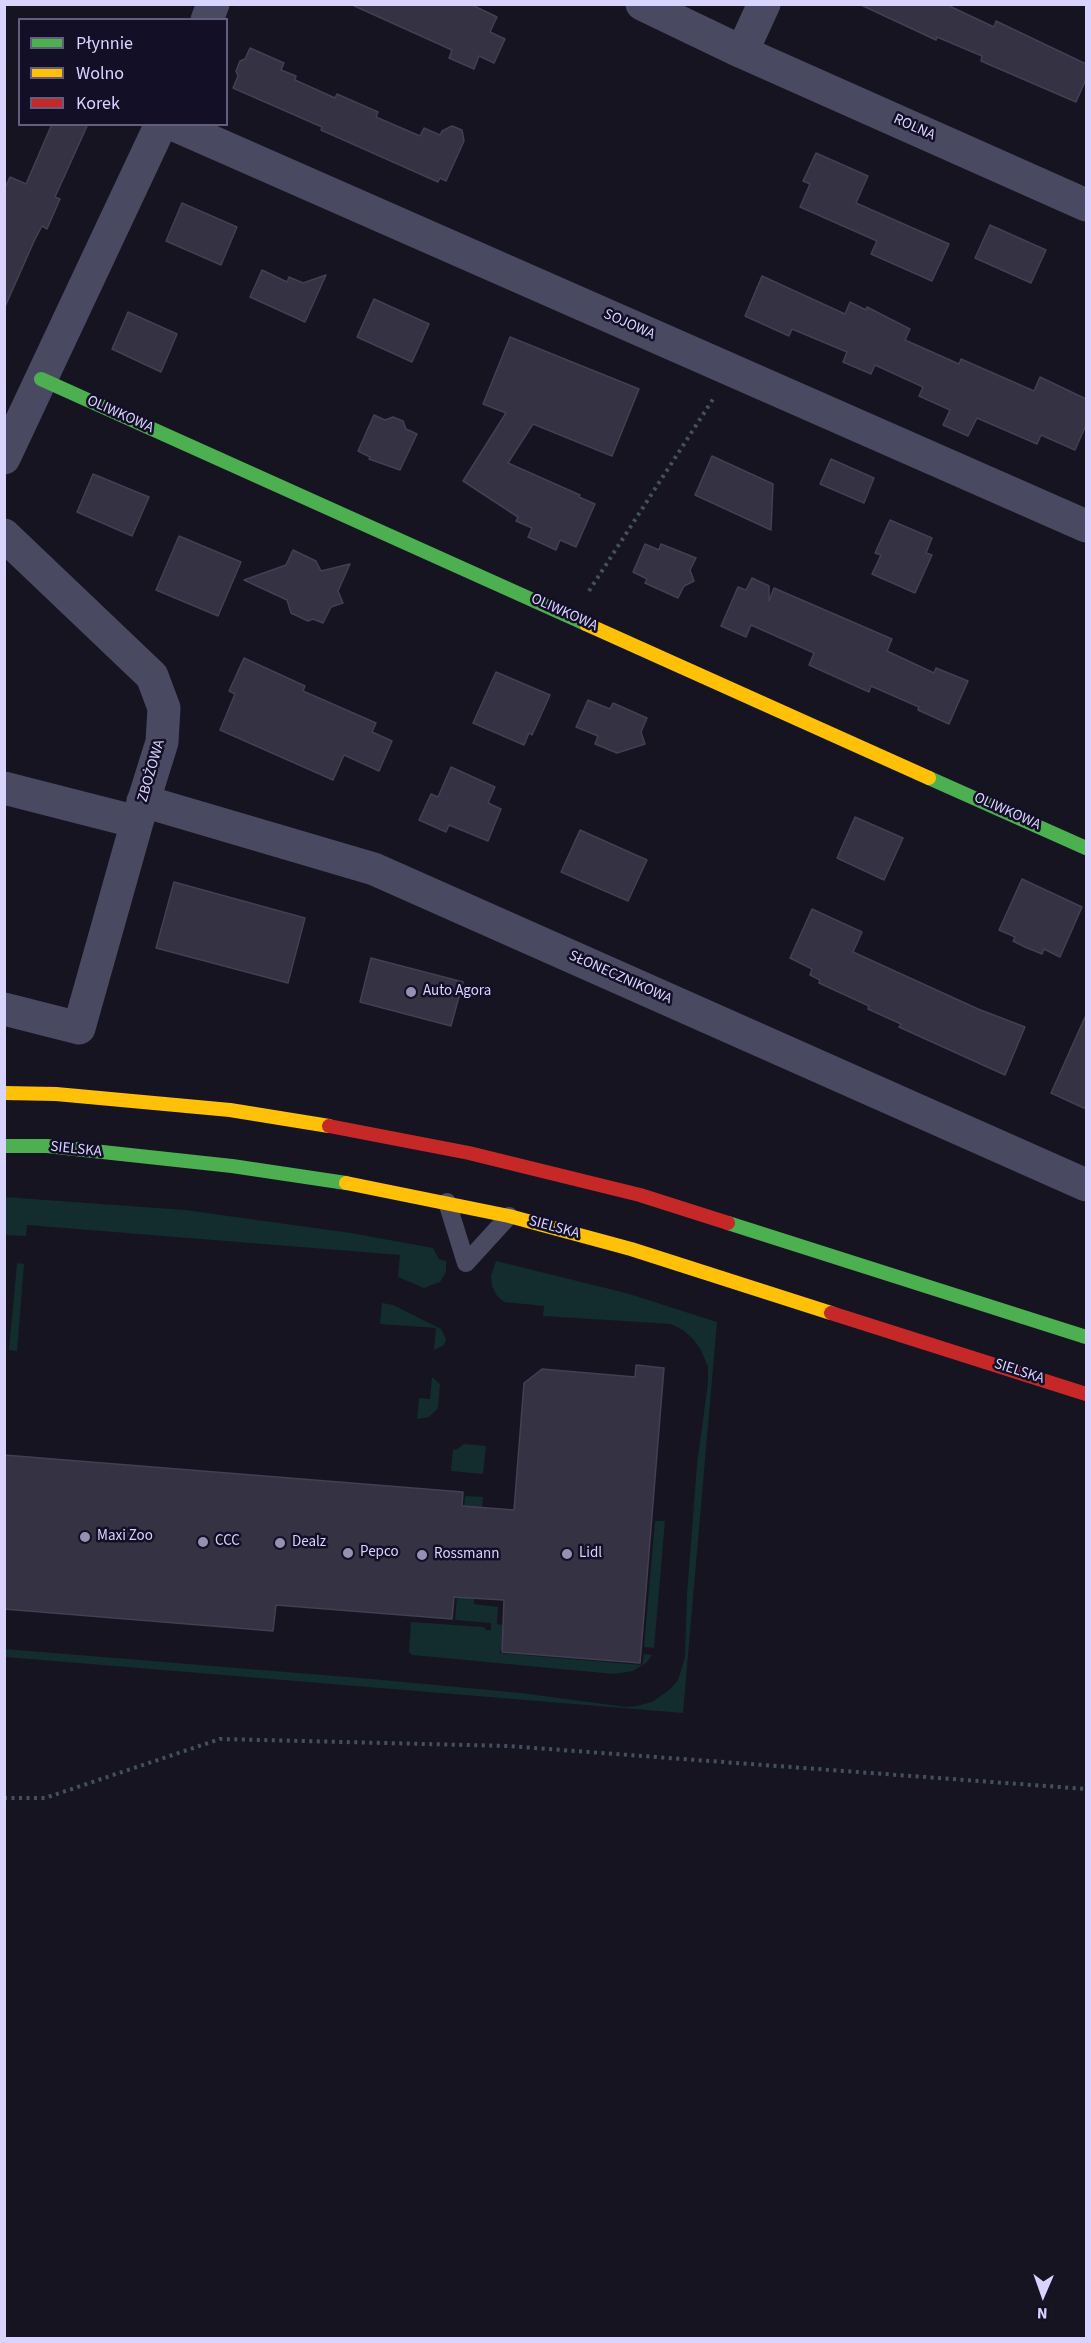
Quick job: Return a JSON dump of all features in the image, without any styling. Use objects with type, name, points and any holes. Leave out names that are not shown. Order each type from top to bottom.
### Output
[{"type":"main road","name":"OLIWKOWA","points":[[41,379],[1086,848]]},
{"type":"main road","points":[[4,1093],[56,1094],[230,1110],[355,1130],[469,1153],[640,1195],[1086,1337]]},
{"type":"main road","name":"SIELSKA","points":[[4,1146],[47,1146],[232,1166],[342,1182],[509,1216],[631,1249],[1086,1394]]},
{"type":"street","name":"ROLNA","points":[[642,4],[742,52],[1086,205]]},
{"type":"street","points":[[742,52],[764,4]]},
{"type":"street","points":[[4,458],[160,126]]},
{"type":"street","name":"SOJOWA","points":[[177,126],[1086,526]]},
{"type":"street","name":"ZBOŻOWA","points":[[4,535],[152,676],[164,708],[162,742],[79,1028],[4,1009]]},
{"type":"street","name":"SŁONECZNIKOWA","points":[[4,788],[140,812],[374,868],[1086,1185]]},
{"type":"lane","points":[[447,1202],[466,1263],[509,1216]]},
{"type":"path","points":[[572,617],[732,370]]},
{"type":"path","points":[[4,1798],[45,1798],[220,1739],[508,1746],[1086,1789]]},
{"type":"green space","points":[[4,1197],[185,1210],[351,1233],[433,1248],[439,1259],[446,1261],[446,1272],[440,1282],[424,1288],[398,1277],[400,1255],[27,1225],[26,1236],[5,1235]]},
{"type":"green space","points":[[496,1261],[626,1293],[717,1322],[683,1713],[5,1657],[5,1649],[372,1679],[521,1693],[626,1707],[652,1702],[669,1690],[678,1680],[685,1657],[687,1595],[697,1464],[708,1383],[708,1367],[701,1350],[693,1339],[683,1330],[671,1324],[543,1316],[544,1306],[504,1302],[497,1296],[492,1286],[491,1276]]},
{"type":"green space","points":[[17,1263],[24,1264],[17,1351],[9,1350]]},
{"type":"green space","points":[[382,1303],[393,1305],[441,1329],[446,1339],[444,1345],[434,1350],[436,1328],[380,1324]]},
{"type":"green space","points":[[432,1377],[440,1384],[438,1408],[429,1417],[417,1419],[419,1398],[430,1399]]},
{"type":"green space","points":[[464,1444],[486,1446],[483,1474],[451,1471],[453,1449],[456,1450]]},
{"type":"green space","points":[[465,1496],[483,1497],[474,1604],[498,1607],[497,1624],[504,1625],[502,1648],[499,1653],[642,1665],[644,1654],[652,1655],[646,1663],[633,1671],[614,1674],[412,1655],[409,1652],[411,1622],[484,1627],[486,1630],[491,1630],[491,1623],[455,1620]]},
{"type":"green space","points":[[655,1521],[665,1521],[654,1648],[644,1647]]},
{"type":"building","points":[[350,4],[470,4],[497,17],[490,32],[505,39],[494,63],[479,56],[474,69],[449,58],[452,50]]},
{"type":"building","points":[[859,4],[945,4],[994,27],[996,21],[1086,64],[1086,79],[1076,102],[981,61],[982,56],[937,37],[936,40]]},
{"type":"building","points":[[250,48],[284,63],[281,70],[296,76],[295,80],[335,98],[337,94],[378,112],[376,117],[420,136],[424,128],[440,135],[442,131],[452,126],[462,130],[464,141],[446,181],[440,178],[438,182],[233,88],[238,76],[236,71],[240,61],[245,59]]},
{"type":"building","points":[[51,126],[87,126],[55,197],[60,199],[47,229],[42,226],[35,239],[4,309],[4,190],[10,177],[26,184]]},
{"type":"building","points":[[816,153],[868,176],[856,203],[949,244],[932,281],[871,254],[877,241],[800,207],[810,184],[803,181]]},
{"type":"building","points":[[182,203],[237,227],[221,265],[166,241]]},
{"type":"building","points":[[990,225],[1046,250],[1031,283],[975,258]]},
{"type":"building","points":[[262,270],[287,282],[289,277],[303,283],[326,275],[305,322],[250,297]]},
{"type":"building","points":[[762,276],[845,314],[850,302],[866,310],[867,307],[910,329],[905,340],[959,364],[961,359],[1034,391],[1040,377],[1086,399],[1086,425],[1075,450],[1041,435],[1037,444],[977,418],[968,436],[943,425],[950,410],[919,396],[923,387],[875,365],[871,374],[843,362],[847,352],[792,329],[789,336],[745,316]]},
{"type":"building","points":[[374,299],[429,324],[412,362],[357,337]]},
{"type":"building","points":[[128,312],[177,334],[161,372],[112,349]]},
{"type":"building","points":[[510,337],[639,389],[612,456],[533,424],[508,463],[595,504],[576,547],[560,540],[556,550],[528,537],[532,528],[516,521],[518,517],[463,481],[506,413],[483,404]]},
{"type":"building","points":[[374,415],[385,420],[393,417],[403,421],[406,429],[417,434],[400,470],[369,459],[370,457],[358,451]]},
{"type":"building","points":[[712,456],[773,484],[771,530],[695,495]]},
{"type":"building","points":[[831,459],[874,478],[864,503],[820,484]]},
{"type":"building","points":[[93,474],[149,497],[132,536],[77,512]]},
{"type":"building","points":[[890,520],[932,538],[926,553],[932,555],[915,593],[872,574],[881,555],[875,553]]},
{"type":"building","points":[[179,536],[241,562],[218,616],[156,590]]},
{"type":"building","points":[[645,544],[659,550],[661,544],[696,558],[690,570],[694,581],[684,586],[678,598],[645,583],[647,579],[633,572]]},
{"type":"building","points":[[293,550],[316,561],[321,571],[350,564],[338,591],[343,603],[331,607],[323,623],[313,619],[308,621],[291,613],[287,600],[244,580],[286,565]]},
{"type":"building","points":[[752,578],[769,586],[769,601],[774,588],[892,639],[887,651],[934,673],[936,668],[968,681],[949,724],[918,710],[919,707],[871,686],[869,692],[809,665],[814,653],[751,625],[746,637],[721,626],[738,587],[746,590]]},
{"type":"building","points":[[244,658],[305,686],[303,691],[376,723],[372,732],[392,741],[379,771],[344,755],[333,780],[220,730],[235,694],[229,691]]},
{"type":"building","points":[[496,672],[550,695],[532,735],[529,733],[524,745],[473,723]]},
{"type":"building","points":[[588,700],[610,709],[613,703],[647,718],[641,732],[645,744],[617,753],[595,744],[598,736],[576,727]]},
{"type":"building","points":[[451,767],[495,787],[488,803],[501,809],[488,841],[449,825],[446,832],[419,820],[431,794],[438,797]]},
{"type":"building","points":[[855,817],[903,838],[884,880],[837,858]]},
{"type":"building","points":[[580,830],[647,860],[628,901],[561,872]]},
{"type":"building","points":[[1022,879],[1082,907],[1060,957],[1044,949],[1042,954],[1025,947],[1013,941],[1015,937],[999,930]]},
{"type":"building","points":[[174,882],[305,918],[288,983],[156,948]]},
{"type":"building","points":[[812,909],[862,932],[853,952],[978,1009],[1025,1027],[1005,1075],[899,1027],[901,1024],[868,1009],[869,1006],[819,983],[820,980],[810,975],[812,969],[790,958]]},
{"type":"building","name":"Auto Agora","points":[[371,958],[463,982],[451,1026],[360,1002]]},
{"type":"building","points":[[1086,1015],[1086,1109],[1051,1093]]},
{"type":"building","points":[[636,1365],[664,1368],[640,1663],[502,1652],[504,1600],[454,1597],[452,1619],[276,1605],[273,1631],[4,1609],[4,1455],[463,1492],[462,1506],[514,1510],[524,1383],[542,1369],[635,1377]]},
{"type":"traffic: fast","points":[[41,379],[586,624]]},
{"type":"traffic: fast","points":[[929,778],[1086,848]]},
{"type":"traffic: fast","points":[[4,1146],[47,1146],[232,1166],[346,1183]]},
{"type":"traffic: fast","points":[[728,1223],[1086,1337]]},
{"type":"traffic: slow","points":[[586,624],[929,778]]},
{"type":"traffic: slow","points":[[4,1093],[56,1094],[230,1110],[329,1126]]},
{"type":"traffic: slow","points":[[346,1183],[509,1216],[631,1249],[831,1313]]},
{"type":"traffic: jam","points":[[329,1126],[469,1153],[640,1195],[728,1223]]},
{"type":"traffic: jam","points":[[831,1313],[1086,1394]]},
{"type":"place","name":"Auto Agora","points":[[411,992]]},
{"type":"place","name":"Maxi Zoo","points":[[85,1537]]},
{"type":"place","name":"CCC","points":[[203,1542]]},
{"type":"place","name":"Dealz","points":[[280,1543]]},
{"type":"place","name":"Pepco","points":[[348,1553]]},
{"type":"place","name":"Lidl","points":[[567,1554]]},
{"type":"place","name":"Rossmann","points":[[422,1555]]}]
